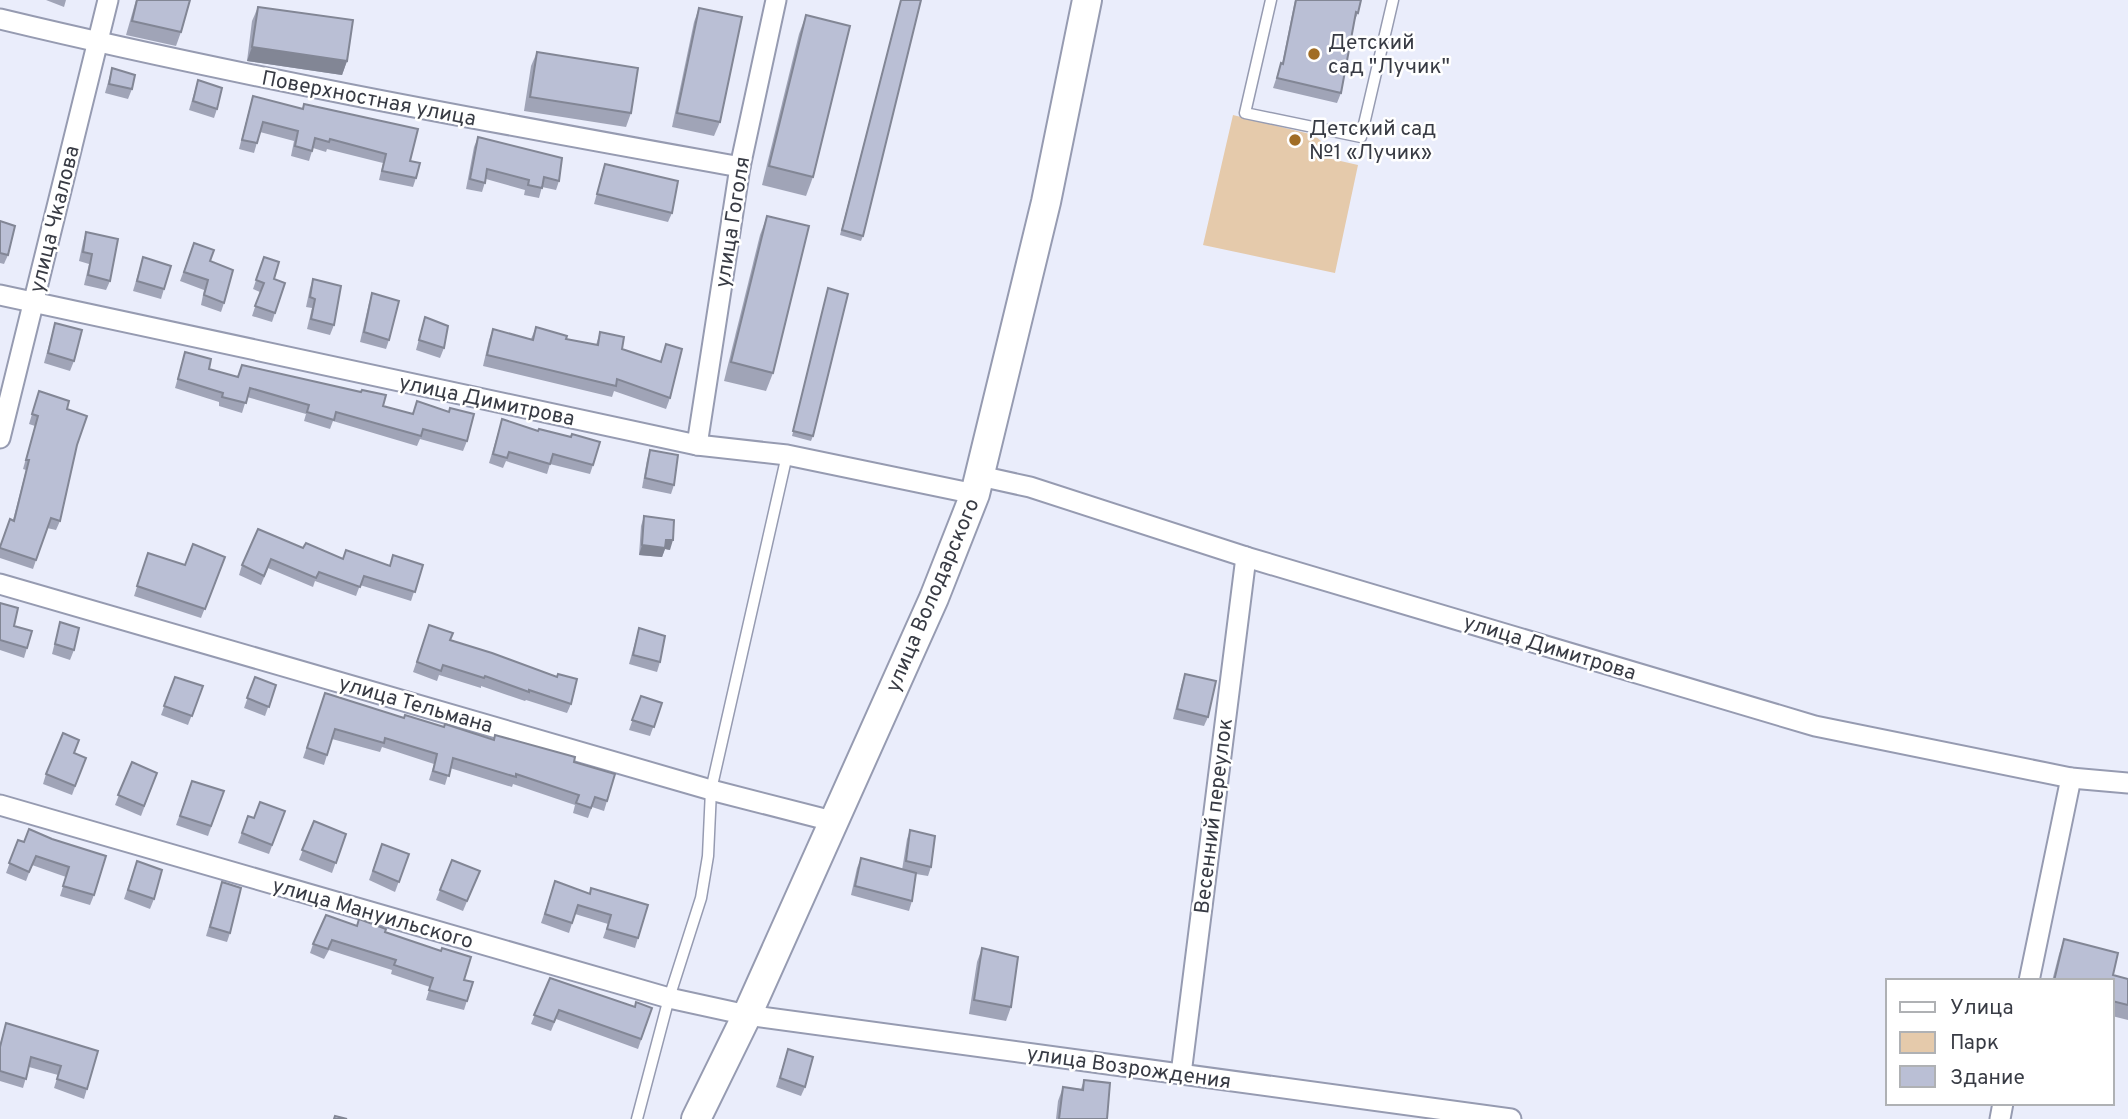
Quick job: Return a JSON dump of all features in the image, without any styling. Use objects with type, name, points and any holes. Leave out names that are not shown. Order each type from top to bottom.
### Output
[{"type":"street","name":"улица Чкалова","points":[[0,438],[108,0]]},
{"type":"street","name":"улица Гоголя","points":[[697,445],[740,167],[776,0]]},
{"type":"street","name":"улица Володарского","points":[[696,1119],[747,1015],[934,598],[978,485],[1046,202],[1087,0]]},
{"type":"street","name":"Поверхностная улица","points":[[0,19],[98,43],[415,108],[740,167]]},
{"type":"street","name":"улица Димитрова","points":[[0,295],[697,445],[787,455],[978,485],[1030,486],[1247,557],[1815,726],[2071,778],[2128,783]]},
{"type":"street","name":"Весенний переулок","points":[[1181,1074],[1247,557]]},
{"type":"street","name":"улица Тельмана","points":[[0,584],[711,790],[832,821]]},
{"type":"street","points":[[2029,979],[2071,778]]},
{"type":"street","name":"улица Мануильского","points":[[0,805],[669,998],[747,1015]]},
{"type":"street","name":"улица Возрождения","points":[[747,1015],[1511,1119]]},
{"type":"lane","points":[[1271,0],[1245,113],[1361,137],[1393,0]]},
{"type":"lane","points":[[637,1119],[669,998],[701,898],[708,856],[711,790],[787,455]]},
{"type":"green space","points":[[1233,115],[1314,135],[1321,141],[1323,157],[1358,165],[1335,273],[1203,245]]},
{"type":"building","points":[[137,0],[190,0],[181,32],[132,21]]},
{"type":"building","points":[[901,0],[921,0],[863,236],[842,230]]},
{"type":"building","name":"Детский сад \"Лучик\"","points":[[1296,0],[1361,0],[1358,13],[1356,12],[1341,93],[1277,78],[1281,63],[1283,64]]},
{"type":"building","points":[[258,7],[353,20],[347,61],[252,47]]},
{"type":"building","points":[[699,8],[742,17],[720,122],[677,113]]},
{"type":"building","points":[[806,15],[850,26],[813,177],[769,166]]},
{"type":"building","points":[[537,52],[638,68],[631,113],[530,97]]},
{"type":"building","points":[[112,68],[135,75],[132,89],[109,84]]},
{"type":"building","points":[[198,80],[222,88],[217,109],[193,101]]},
{"type":"building","points":[[253,96],[303,109],[304,104],[418,129],[410,161],[420,163],[416,178],[382,171],[386,154],[330,139],[329,142],[315,138],[312,151],[295,146],[298,131],[263,122],[257,143],[242,140]]},
{"type":"building","points":[[478,137],[562,158],[559,181],[544,177],[542,188],[528,185],[529,180],[487,169],[485,183],[470,179]]},
{"type":"building","points":[[605,164],[678,181],[672,213],[597,194]]},
{"type":"building","points":[[767,216],[809,226],[773,373],[731,362]]},
{"type":"building","points":[[0,221],[15,226],[8,255],[0,253]]},
{"type":"building","points":[[86,232],[118,239],[110,281],[88,275],[92,254],[83,252]]},
{"type":"building","points":[[194,243],[214,250],[210,261],[233,270],[224,303],[204,295],[208,280],[184,272]]},
{"type":"building","points":[[143,257],[171,266],[164,289],[137,281]]},
{"type":"building","points":[[264,257],[279,262],[274,279],[285,283],[275,313],[255,306],[264,283],[256,280]]},
{"type":"building","points":[[313,279],[341,286],[334,325],[311,319],[315,299],[310,297]]},
{"type":"building","points":[[828,288],[848,294],[813,436],[793,431]]},
{"type":"building","points":[[372,293],[399,301],[389,340],[364,332]]},
{"type":"building","points":[[425,317],[448,326],[444,348],[419,340]]},
{"type":"building","points":[[55,323],[82,330],[74,361],[48,353]]},
{"type":"building","points":[[536,327],[567,336],[566,339],[598,345],[600,332],[624,337],[622,349],[661,362],[666,344],[682,349],[670,398],[617,379],[616,386],[487,355],[493,329],[533,340]]},
{"type":"building","points":[[185,352],[211,359],[209,369],[238,377],[242,365],[361,392],[362,390],[386,395],[383,406],[413,414],[417,401],[449,412],[450,408],[474,414],[467,441],[423,429],[421,436],[336,412],[334,420],[307,412],[309,405],[250,388],[246,403],[222,397],[223,393],[178,379]]},
{"type":"building","points":[[39,391],[69,401],[67,409],[87,416],[77,445],[60,521],[51,518],[36,560],[0,547],[10,519],[14,521],[38,416],[32,414]]},
{"type":"building","points":[[502,419],[538,431],[539,429],[571,437],[572,434],[600,442],[593,465],[553,454],[550,464],[509,452],[507,458],[493,454]]},
{"type":"building","points":[[650,450],[678,455],[674,485],[645,478]]},
{"type":"building","points":[[644,516],[674,520],[673,540],[666,540],[665,548],[642,545]]},
{"type":"building","points":[[258,529],[303,548],[306,543],[343,559],[346,550],[390,566],[393,555],[423,565],[415,592],[364,576],[360,587],[319,572],[316,578],[271,559],[264,576],[242,565]]},
{"type":"building","points":[[193,544],[225,557],[205,609],[137,586],[148,553],[185,565]]},
{"type":"building","points":[[0,603],[18,608],[14,626],[32,631],[27,648],[0,640]]},
{"type":"building","points":[[60,622],[79,628],[74,650],[55,644]]},
{"type":"building","points":[[429,625],[453,633],[450,640],[557,677],[558,674],[577,679],[571,704],[485,676],[484,678],[443,665],[441,671],[417,662]]},
{"type":"building","points":[[639,628],[665,636],[660,662],[633,655]]},
{"type":"building","points":[[1185,674],[1216,681],[1208,717],[1177,709]]},
{"type":"building","points":[[175,677],[203,686],[192,716],[164,706]]},
{"type":"building","points":[[255,677],[276,685],[269,707],[247,698]]},
{"type":"building","points":[[325,693],[404,718],[405,715],[444,727],[445,724],[494,740],[495,735],[575,757],[574,762],[615,774],[607,801],[595,797],[591,808],[576,803],[579,795],[516,774],[516,777],[453,758],[449,776],[433,771],[437,754],[385,738],[384,743],[335,729],[327,755],[307,748]]},
{"type":"building","points":[[641,696],[662,703],[654,727],[632,720]]},
{"type":"building","points":[[63,733],[79,740],[74,753],[86,758],[75,786],[46,774]]},
{"type":"building","points":[[132,762],[157,773],[144,806],[118,795]]},
{"type":"building","points":[[192,781],[224,791],[211,826],[180,816]]},
{"type":"building","points":[[260,802],[285,811],[272,845],[242,833],[248,816],[254,818]]},
{"type":"building","points":[[314,821],[346,834],[336,863],[302,850]]},
{"type":"building","points":[[29,829],[106,856],[94,895],[63,886],[69,867],[36,856],[29,872],[9,863],[18,840],[24,842]]},
{"type":"building","points":[[910,830],[935,836],[931,867],[906,861]]},
{"type":"building","points":[[382,844],[409,854],[399,882],[373,871]]},
{"type":"building","points":[[861,858],[916,873],[912,901],[855,886]]},
{"type":"building","points":[[452,860],[480,871],[467,901],[440,890]]},
{"type":"building","points":[[137,861],[162,870],[154,899],[128,890]]},
{"type":"building","points":[[555,881],[590,894],[591,888],[648,905],[638,938],[607,929],[611,915],[578,905],[572,923],[545,914]]},
{"type":"building","points":[[222,882],[241,888],[230,933],[210,927]]},
{"type":"building","points":[[326,915],[357,926],[359,919],[386,929],[385,932],[441,951],[442,948],[471,957],[464,980],[473,982],[467,1001],[429,990],[433,978],[394,965],[396,960],[332,940],[328,949],[313,944]]},
{"type":"building","points":[[2064,939],[2118,953],[2113,975],[2128,979],[2128,1005],[2114,1002],[2114,979],[2054,979]]},
{"type":"building","points":[[982,948],[1018,957],[1011,1007],[974,1000]]},
{"type":"building","points":[[550,978],[635,1007],[636,1002],[652,1008],[641,1039],[559,1010],[554,1022],[534,1015]]},
{"type":"building","points":[[6,1023],[98,1051],[87,1089],[57,1079],[61,1066],[31,1057],[26,1079],[0,1071],[0,1047]]},
{"type":"building","points":[[788,1049],[813,1057],[805,1087],[780,1078]]},
{"type":"building","points":[[1084,1080],[1110,1083],[1107,1119],[1059,1119],[1063,1087],[1083,1090]]},
{"type":"place","name":"Детский сад \"Лучик\"","points":[[1314,54]]},
{"type":"place","name":"Детский сад №1 «Лучик»","points":[[1295,140]]}]
